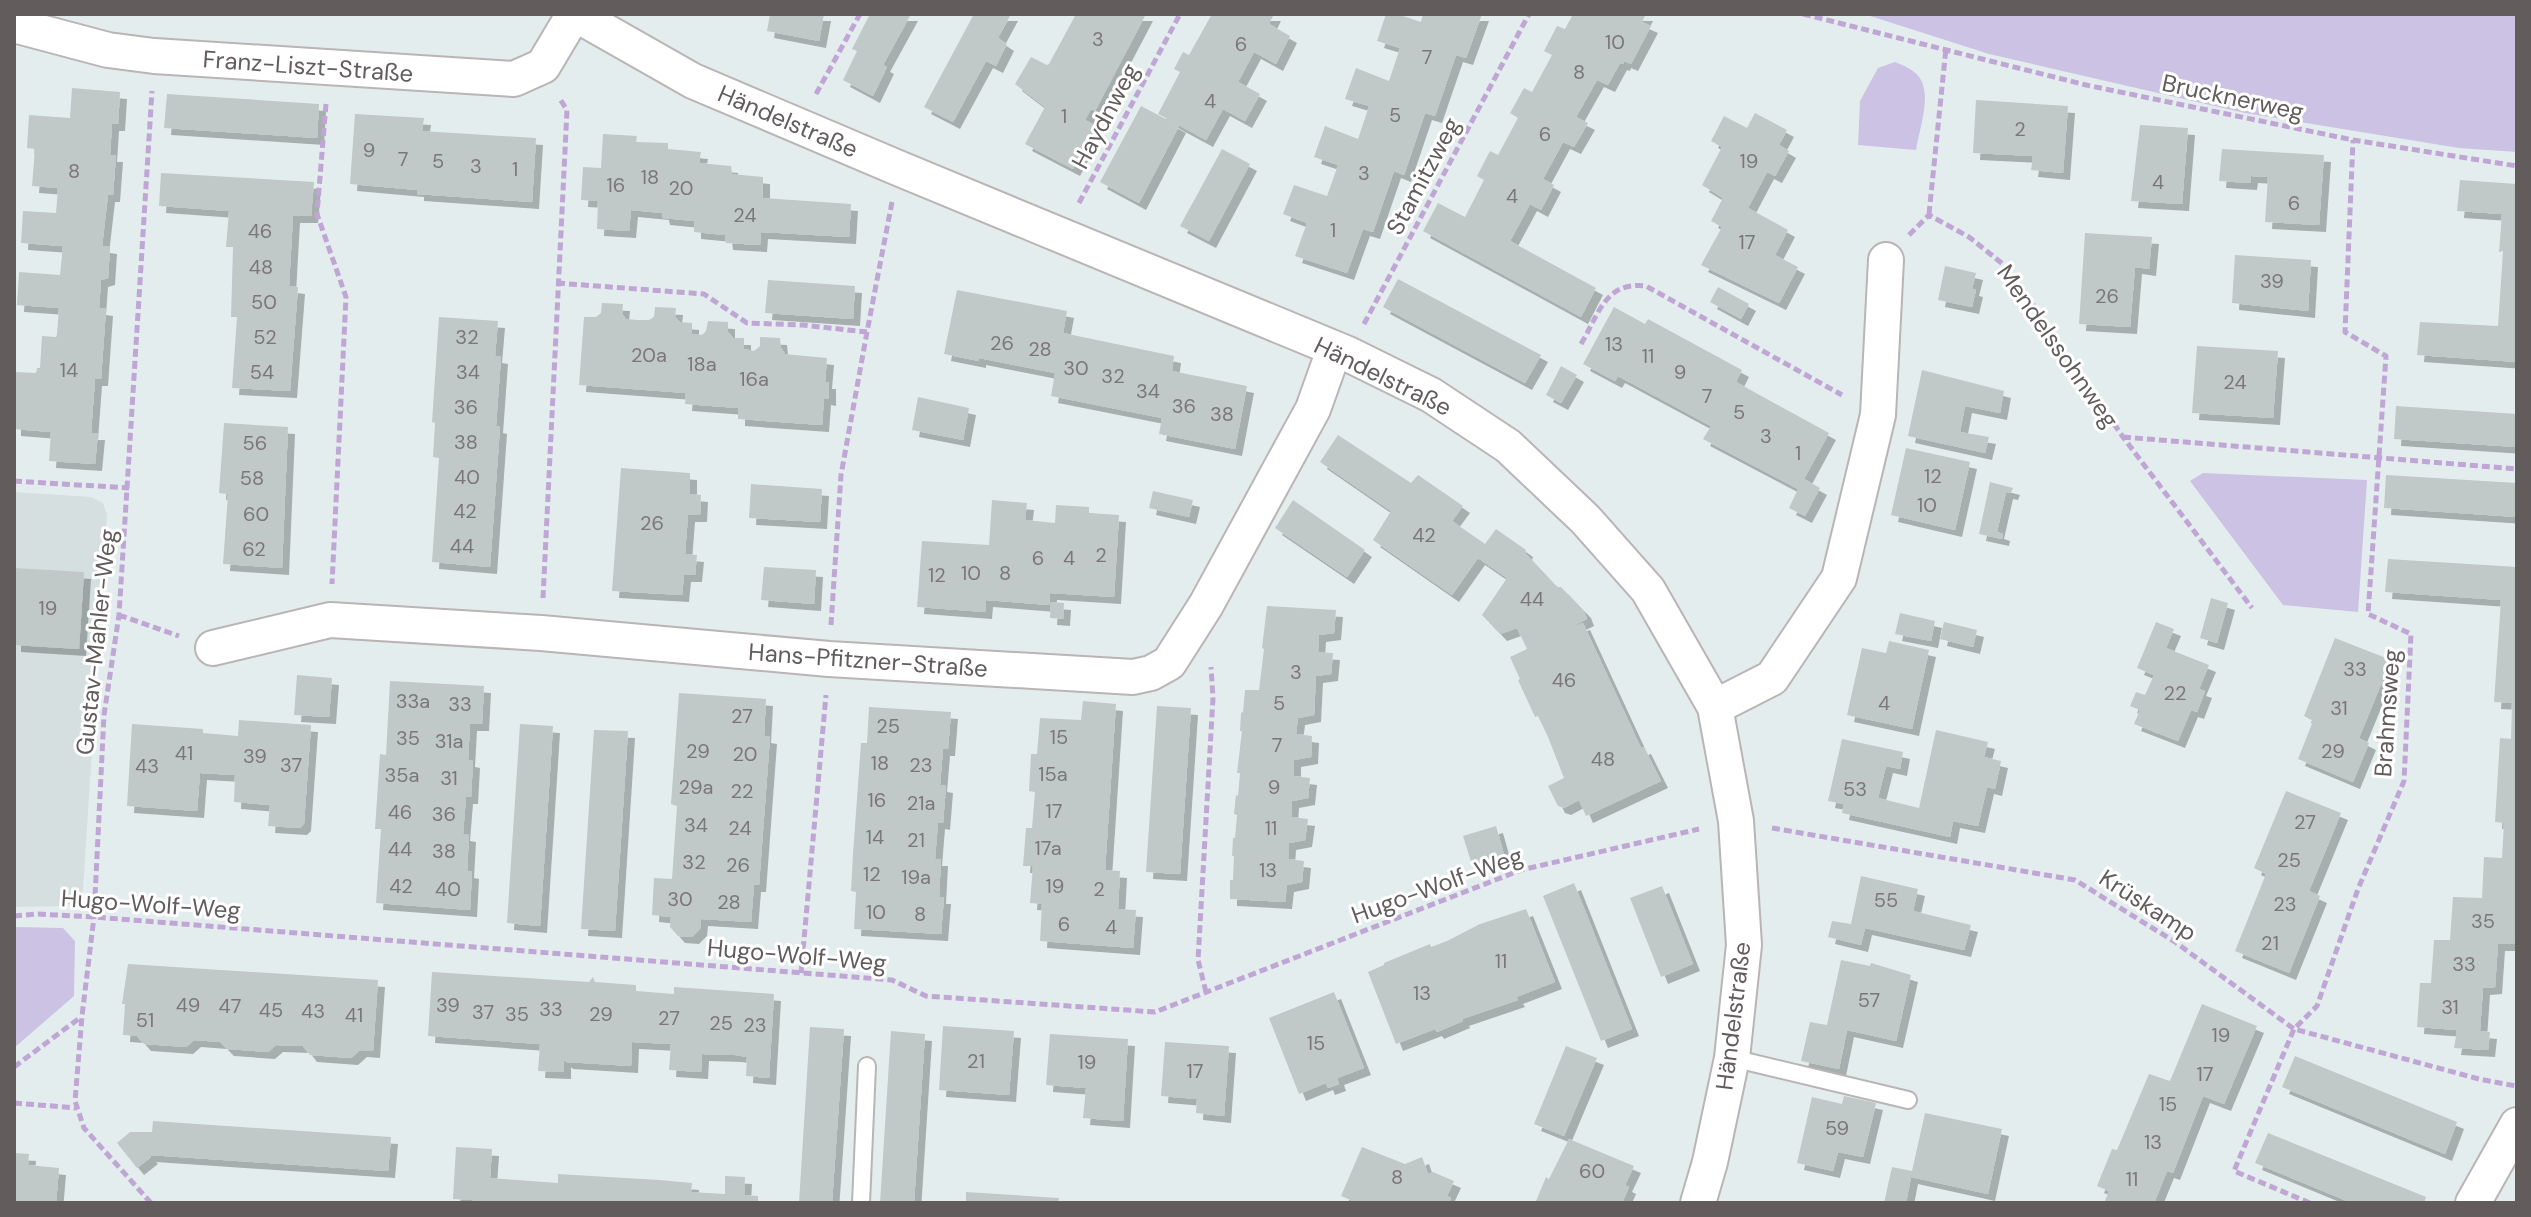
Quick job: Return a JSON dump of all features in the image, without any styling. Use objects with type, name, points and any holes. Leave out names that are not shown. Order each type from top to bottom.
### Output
[{"type":"street","points":[[543,66],[575,14]]},
{"type":"street","name":"Händelstraße","points":[[575,14],[693,81],[1341,352],[1431,395],[1508,446],[1585,519],[1648,590],[1715,707],[1736,821],[1744,945],[1732,1058],[1698,1203]]},
{"type":"street","name":"Franz-Liszt-Straße","points":[[14,25],[108,50],[154,56],[514,79],[543,66]]},
{"type":"street","points":[[1715,707],[1772,678],[1839,578],[1878,415],[1886,260]]},
{"type":"street","name":"Hans-Pfitzner-Straße","points":[[213,648],[330,620],[541,633],[829,659],[1133,677],[1151,673],[1169,663],[1206,605],[1341,352]]},
{"type":"street","points":[[2473,1203],[2517,1125]]},
{"type":"lane","points":[[1732,1058],[1908,1100]]},
{"type":"lane","points":[[861,1203],[867,1066]]},
{"type":"path","points":[[798,126],[860,14]]},
{"type":"path","name":"Haydnweg","points":[[1062,235],[1180,14]]},
{"type":"path","name":"Stamitzweg","points":[[1341,352],[1529,14]]},
{"type":"path","name":"Brucknerweg","points":[[1803,14],[2086,85],[2353,140],[2517,166]]},
{"type":"path","points":[[1886,260],[1929,215],[1946,48]]},
{"type":"path","name":"Gustav-Mahler-Weg","points":[[77,1108],[82,1016],[94,917],[104,715],[119,615],[129,488],[154,56]]},
{"type":"path","points":[[541,633],[567,110],[543,66]]},
{"type":"path","points":[[329,67],[317,214],[346,297],[330,620]]},
{"type":"path","name":"Brahmsweg","points":[[2310,1203],[2234,1171],[2294,1029],[2317,1006],[2358,889],[2404,781],[2411,634],[2368,614],[2386,356],[2345,332],[2353,140]]},
{"type":"path","points":[[801,973],[829,659],[841,475],[898,168]]},
{"type":"path","name":"Mendelssohnweg","points":[[1929,215],[1969,237],[2009,269],[2123,437],[2252,608]]},
{"type":"path","points":[[557,283],[704,294],[747,323],[867,332]]},
{"type":"path","points":[[1581,344],[1608,297],[1617,288],[1630,284],[1646,286],[1878,415]]},
{"type":"path","points":[[2123,437],[2517,469]]},
{"type":"path","points":[[14,481],[129,488]]},
{"type":"path","points":[[1206,605],[1213,698],[1198,960],[1206,992]]},
{"type":"path","points":[[119,615],[213,648]]},
{"type":"path","name":"Krüskamp","points":[[1736,821],[2075,880],[2175,942],[2294,1029],[2465,1076],[2517,1087]]},
{"type":"path","name":"Hugo-Wolf-Weg","points":[[14,916],[94,917],[892,980],[926,996],[1155,1012],[1521,870],[1736,821]]},
{"type":"path","points":[[14,1067],[82,1016]]},
{"type":"path","points":[[14,1103],[77,1108],[84,1128],[151,1203]]},
{"type":"shaded area","points":[[1864,14],[2517,14],[2517,152],[2459,148],[2245,113],[1989,54]]},
{"type":"shaded area","points":[[1895,62],[1916,74],[1924,87],[1925,105],[1916,150],[1858,145],[1860,101],[1878,68]]},
{"type":"shaded area","points":[[2203,473],[2367,480],[2358,612],[2283,605],[2190,481]]},
{"type":"shaded area","points":[[14,492],[91,497],[103,503],[107,515],[83,890],[77,901],[65,906],[14,907]]},
{"type":"shaded area","points":[[14,927],[63,928],[75,941],[74,996],[14,1048]]},
{"type":"building","points":[[770,14],[824,14],[819,41],[767,31]]},
{"type":"building","points":[[870,14],[911,14],[883,65],[887,67],[873,96],[843,80],[857,51],[852,49]]},
{"type":"building","points":[[974,14],[1011,14],[998,38],[1007,44],[996,66],[986,61],[953,122],[924,107]]},
{"type":"building","points":[[1076,14],[1146,14],[1095,111],[1091,109],[1085,120],[1096,126],[1073,169],[1025,144],[1045,107],[1015,84],[1031,57],[1049,64]]},
{"type":"building","points":[[1212,14],[1274,14],[1269,24],[1290,36],[1276,64],[1254,52],[1238,82],[1260,94],[1245,121],[1223,109],[1206,140],[1158,114],[1180,72],[1174,69],[1183,52],[1189,55]]},
{"type":"building","points":[[1386,14],[1397,14],[1421,22],[1423,14],[1482,14],[1466,58],[1456,55],[1435,116],[1425,113],[1404,175],[1394,171],[1373,232],[1363,229],[1347,273],[1295,256],[1307,223],[1283,214],[1294,185],[1327,196],[1338,165],[1314,157],[1325,126],[1358,139],[1369,106],[1345,99],[1356,68],[1389,81],[1400,48],[1377,41]]},
{"type":"building","points":[[1573,14],[1646,14],[1642,22],[1651,26],[1631,64],[1620,63],[1608,85],[1597,80],[1576,117],[1588,123],[1574,147],[1563,142],[1543,179],[1554,185],[1541,210],[1530,204],[1510,241],[1596,288],[1581,317],[1423,231],[1438,203],[1465,217],[1484,180],[1477,176],[1490,151],[1498,155],[1518,118],[1510,113],[1524,88],[1532,92],[1552,55],[1544,51],[1557,26],[1565,29]]},
{"type":"building","points":[[72,88],[120,92],[118,124],[112,124],[110,155],[116,155],[113,195],[108,195],[103,238],[103,246],[110,247],[108,278],[101,280],[99,308],[106,309],[101,379],[95,379],[91,433],[98,433],[95,464],[49,461],[51,432],[14,429],[14,372],[36,373],[40,368],[42,336],[56,337],[59,308],[17,305],[19,272],[60,275],[63,246],[21,243],[23,211],[56,213],[58,188],[32,186],[35,149],[27,148],[29,115],[70,118]]},
{"type":"building","points":[[167,94],[319,104],[317,138],[164,128]]},
{"type":"building","points":[[1976,100],[2068,106],[2063,173],[2031,170],[2033,156],[1973,153]]},
{"type":"building","points":[[1141,106],[1179,126],[1139,203],[1100,182]]},
{"type":"building","points":[[1755,113],[1787,130],[1779,145],[1789,151],[1775,176],[1767,172],[1748,208],[1788,230],[1775,255],[1798,267],[1779,303],[1701,265],[1722,227],[1711,221],[1723,198],[1702,185],[1722,147],[1711,141],[1724,116],[1747,128]]},
{"type":"building","points":[[355,114],[424,118],[422,131],[536,138],[532,202],[417,194],[417,190],[350,184]]},
{"type":"building","points":[[2140,125],[2188,128],[2182,204],[2131,201]]},
{"type":"building","points":[[603,134],[637,136],[636,142],[668,143],[668,149],[701,152],[699,163],[731,166],[732,174],[763,177],[763,198],[851,204],[849,237],[761,232],[760,245],[726,243],[725,235],[694,232],[694,221],[631,210],[629,231],[597,229],[598,201],[581,200],[583,167],[601,168]]},
{"type":"building","points":[[1222,149],[1250,164],[1209,241],[1180,226]]},
{"type":"building","points":[[2222,149],[2324,155],[2319,225],[2265,222],[2268,177],[2251,176],[2250,183],[2219,181]]},
{"type":"building","points":[[161,173],[314,182],[311,216],[293,216],[289,286],[298,287],[290,391],[232,388],[237,317],[231,317],[233,247],[226,247],[229,211],[159,206]]},
{"type":"building","points":[[2460,180],[2517,184],[2517,362],[2417,355],[2420,322],[2498,326],[2502,214],[2457,211]]},
{"type":"building","points":[[2085,233],[2152,237],[2149,269],[2135,267],[2130,327],[2079,324]]},
{"type":"building","points":[[2235,255],[2311,260],[2308,311],[2232,303]]},
{"type":"building","points":[[1945,266],[1976,273],[1972,307],[1938,300]]},
{"type":"building","points":[[1398,279],[1541,355],[1525,383],[1383,307]]},
{"type":"building","points":[[768,280],[855,286],[853,319],[765,313]]},
{"type":"building","points":[[1718,287],[1749,304],[1741,319],[1710,302]]},
{"type":"building","points":[[957,290],[1067,311],[1063,333],[1174,356],[1172,371],[1247,386],[1235,449],[1159,434],[1162,418],[1051,396],[1055,373],[944,354]]},
{"type":"building","points":[[602,303],[623,304],[622,314],[626,319],[638,320],[654,317],[655,307],[676,308],[675,317],[680,322],[692,323],[692,334],[702,335],[708,321],[728,322],[728,332],[733,338],[744,338],[744,349],[754,351],[760,346],[760,337],[780,338],[785,354],[827,358],[825,382],[829,382],[829,399],[824,398],[822,425],[738,419],[738,408],[685,404],[686,393],[579,385],[584,317],[596,317],[601,313]]},
{"type":"building","points":[[1614,307],[1645,324],[1648,319],[1742,370],[1736,382],[1829,433],[1804,479],[1820,488],[1805,516],[1789,508],[1798,489],[1703,439],[1711,426],[1618,376],[1615,381],[1583,364]]},
{"type":"building","points":[[439,317],[498,321],[495,356],[501,357],[496,426],[500,427],[490,567],[432,562],[439,458],[433,457],[435,423],[432,422]]},
{"type":"building","points":[[2197,346],[2278,351],[2273,418],[2192,413]]},
{"type":"building","points":[[1561,366],[1577,375],[1561,403],[1546,395]]},
{"type":"building","points":[[1922,370],[2004,391],[2000,413],[1965,406],[1960,432],[1989,437],[1985,453],[1908,436]]},
{"type":"building","points":[[918,397],[969,408],[963,440],[912,430]]},
{"type":"building","points":[[2396,406],[2517,414],[2517,447],[2394,439]]},
{"type":"building","points":[[224,423],[288,427],[282,568],[223,564],[228,494],[219,493]]},
{"type":"building","points":[[1338,435],[1411,483],[1418,475],[1463,506],[1452,521],[1485,544],[1496,529],[1526,550],[1525,553],[1557,587],[1561,587],[1584,611],[1587,619],[1567,629],[1583,623],[1641,748],[1644,747],[1661,781],[1586,816],[1579,800],[1564,808],[1558,806],[1548,786],[1564,778],[1510,657],[1527,649],[1517,628],[1500,634],[1482,615],[1507,578],[1478,558],[1452,595],[1373,540],[1391,511],[1320,462]]},
{"type":"building","points":[[1906,448],[1970,462],[1955,530],[1891,515]]},
{"type":"building","points":[[621,468],[690,473],[690,494],[701,495],[700,515],[688,515],[685,554],[697,555],[695,575],[684,575],[682,595],[612,591]]},
{"type":"building","points":[[2386,475],[2517,483],[2517,517],[2384,508]]},
{"type":"building","points":[[1990,482],[2013,488],[2011,493],[2006,492],[1997,532],[2003,534],[2002,539],[1979,534]]},
{"type":"building","points":[[751,484],[822,489],[820,522],[749,518]]},
{"type":"building","points":[[1153,491],[1193,500],[1189,517],[1149,508]]},
{"type":"building","points":[[992,500],[1027,503],[1025,520],[1055,523],[1056,505],[1089,507],[1089,513],[1119,515],[1114,597],[1050,593],[1049,605],[986,600],[985,612],[917,607],[922,541],[989,545]]},
{"type":"building","points":[[1293,500],[1365,550],[1347,577],[1275,528]]},
{"type":"building","points":[[2388,559],[2517,567],[2517,901],[2514,944],[2498,944],[2495,987],[2483,988],[2480,1031],[2490,1032],[2488,1050],[2454,1048],[2457,1030],[2417,1027],[2420,983],[2431,983],[2434,940],[2450,940],[2453,897],[2482,898],[2484,857],[2502,858],[2504,823],[2495,822],[2500,738],[2511,739],[2512,703],[2494,702],[2501,600],[2385,592]]},
{"type":"building","points":[[764,567],[816,570],[814,604],[761,600]]},
{"type":"building","points":[[14,568],[84,572],[79,649],[14,645]]},
{"type":"building","points":[[2211,598],[2228,603],[2217,643],[2200,638]]},
{"type":"building","points":[[1051,602],[1064,603],[1063,619],[1050,618]]},
{"type":"building","points":[[1267,606],[1336,610],[1334,633],[1319,635],[1318,652],[1333,653],[1331,674],[1316,676],[1314,715],[1298,718],[1296,734],[1312,736],[1311,757],[1294,760],[1294,776],[1310,778],[1308,798],[1292,801],[1291,817],[1308,819],[1305,840],[1289,843],[1288,859],[1304,861],[1302,882],[1287,885],[1285,902],[1230,899],[1237,815],[1234,814],[1240,773],[1237,773],[1241,713],[1245,690],[1259,690]]},
{"type":"building","points":[[1900,613],[1935,621],[1931,641],[1895,634]]},
{"type":"building","points":[[1944,622],[1977,630],[1973,647],[1940,639]]},
{"type":"building","points":[[2156,622],[2174,629],[2166,648],[2209,665],[2199,689],[2205,691],[2197,712],[2191,710],[2178,741],[2134,724],[2140,710],[2130,706],[2136,692],[2145,695],[2154,675],[2137,668]]},
{"type":"building","points":[[2335,638],[2391,660],[2359,738],[2369,743],[2353,782],[2298,759],[2313,721],[2304,716]]},
{"type":"building","points":[[1889,641],[1929,650],[1912,729],[1847,715],[1862,648],[1886,653]]},
{"type":"building","points":[[297,675],[332,678],[329,717],[294,715]]},
{"type":"building","points":[[390,681],[484,686],[482,724],[470,724],[468,760],[473,761],[471,797],[466,797],[463,834],[469,835],[467,871],[472,872],[470,910],[376,903],[381,829],[375,829],[380,754],[386,755]]},
{"type":"building","points":[[679,693],[766,699],[764,736],[770,737],[759,885],[754,885],[751,922],[701,919],[700,929],[692,937],[678,936],[670,927],[671,917],[652,915],[654,878],[672,879],[677,806],[671,804]]},
{"type":"building","points":[[1083,701],[1116,704],[1105,870],[1120,871],[1118,909],[1136,910],[1133,948],[1040,941],[1042,904],[1030,903],[1033,866],[1023,866],[1026,828],[1032,828],[1035,792],[1029,791],[1031,754],[1037,754],[1040,718],[1081,720]]},
{"type":"building","points":[[1157,706],[1191,708],[1180,874],[1146,872]]},
{"type":"building","points":[[869,707],[951,712],[948,749],[943,749],[940,785],[946,786],[943,823],[938,822],[935,859],[941,859],[939,897],[944,897],[941,934],[854,929],[856,892],[851,891],[853,854],[861,743],[867,743]]},
{"type":"building","points":[[239,720],[311,725],[304,824],[300,828],[268,826],[270,805],[234,802],[235,775],[200,773],[197,811],[127,806],[132,724],[203,729],[203,733],[238,736]]},
{"type":"building","points":[[520,724],[553,726],[540,926],[507,923]]},
{"type":"building","points":[[594,730],[628,731],[615,931],[581,929]]},
{"type":"building","points":[[1936,730],[1988,742],[1984,757],[2001,761],[1995,789],[1987,787],[1978,826],[1953,821],[1950,837],[1842,813],[1844,804],[1828,801],[1842,739],[1903,752],[1900,769],[1886,766],[1878,798],[1919,808]]},
{"type":"building","points":[[2286,791],[2341,813],[2309,891],[2320,896],[2289,973],[2235,951],[2266,874],[2254,868]]},
{"type":"building","points":[[1496,826],[1505,858],[1473,868],[1463,836]]},
{"type":"building","points":[[1861,876],[1918,889],[1913,911],[1971,925],[1964,950],[1865,928],[1861,945],[1828,937],[1832,921],[1851,924]]},
{"type":"building","points":[[1574,883],[1632,1029],[1601,1041],[1543,896]]},
{"type":"building","points":[[1662,886],[1693,964],[1661,977],[1630,898]]},
{"type":"building","points":[[1526,909],[1555,982],[1437,1032],[1435,1029],[1396,1044],[1368,972],[1430,944],[1431,947],[1447,941],[1480,924]]},
{"type":"building","points":[[1841,960],[1870,966],[1871,963],[1911,975],[1896,1041],[1847,1030],[1839,1069],[1801,1061],[1810,1022],[1827,1025]]},
{"type":"building","points":[[128,964],[378,980],[373,1051],[360,1050],[351,1058],[310,1055],[303,1046],[276,1045],[268,1052],[227,1049],[220,1042],[194,1040],[186,1047],[144,1044],[137,1036],[123,1035],[125,1004],[122,1004]]},
{"type":"building","points":[[432,972],[589,982],[593,977],[595,982],[636,985],[636,991],[674,994],[674,987],[774,994],[769,1078],[746,1076],[747,1057],[735,1055],[702,1054],[701,1072],[669,1070],[671,1044],[632,1042],[631,1066],[564,1060],[564,1072],[538,1071],[540,1044],[428,1036]]},
{"type":"building","points":[[1334,992],[1364,1068],[1337,1078],[1339,1084],[1328,1088],[1326,1083],[1299,1094],[1269,1018]]},
{"type":"building","points":[[2202,1004],[2257,1026],[2224,1104],[2203,1096],[2173,1173],[2167,1171],[2154,1203],[2104,1203],[2109,1191],[2097,1186],[2112,1149],[2117,1150],[2149,1074],[2170,1081]]},
{"type":"building","points":[[943,1026],[1014,1031],[1009,1095],[939,1090]]},
{"type":"building","points":[[810,1027],[844,1029],[832,1203],[799,1203]]},
{"type":"building","points":[[891,1031],[925,1034],[914,1203],[880,1203]]},
{"type":"building","points":[[1050,1034],[1128,1039],[1123,1121],[1083,1118],[1086,1088],[1046,1085]]},
{"type":"building","points":[[1165,1042],[1229,1046],[1224,1116],[1196,1113],[1197,1099],[1161,1096]]},
{"type":"building","points":[[1566,1046],[1597,1058],[1564,1136],[1534,1124]]},
{"type":"building","points":[[2295,1056],[2457,1122],[2445,1154],[2282,1087]]},
{"type":"building","points":[[1844,1096],[1876,1103],[1863,1157],[1838,1152],[1833,1171],[1797,1163],[1812,1097],[1842,1104]]},
{"type":"building","points":[[1925,1113],[2002,1129],[1988,1194],[1911,1177],[1906,1203],[1884,1203],[1892,1167],[1912,1171]]},
{"type":"building","points":[[153,1121],[391,1137],[388,1171],[149,1155],[151,1157],[137,1168],[117,1143],[130,1132],[152,1132]]},
{"type":"building","points":[[2268,1133],[2426,1197],[2424,1203],[2352,1203],[2255,1163]]},
{"type":"building","points":[[1569,1139],[1634,1166],[1625,1185],[1629,1187],[1622,1203],[1536,1201],[1546,1177],[1549,1179]]},
{"type":"building","points":[[456,1147],[492,1149],[490,1178],[558,1183],[558,1174],[659,1180],[692,1183],[691,1192],[725,1194],[725,1176],[745,1177],[744,1195],[758,1196],[758,1203],[488,1203],[453,1199]]},
{"type":"building","points":[[1362,1147],[1405,1164],[1422,1157],[1428,1174],[1433,1172],[1454,1181],[1447,1196],[1451,1198],[1449,1203],[1358,1203],[1341,1196]]},
{"type":"building","points":[[14,1153],[29,1154],[28,1165],[59,1168],[56,1203],[14,1203]]},
{"type":"building","points":[[966,1192],[1059,1198],[1058,1203],[966,1203]]}]
